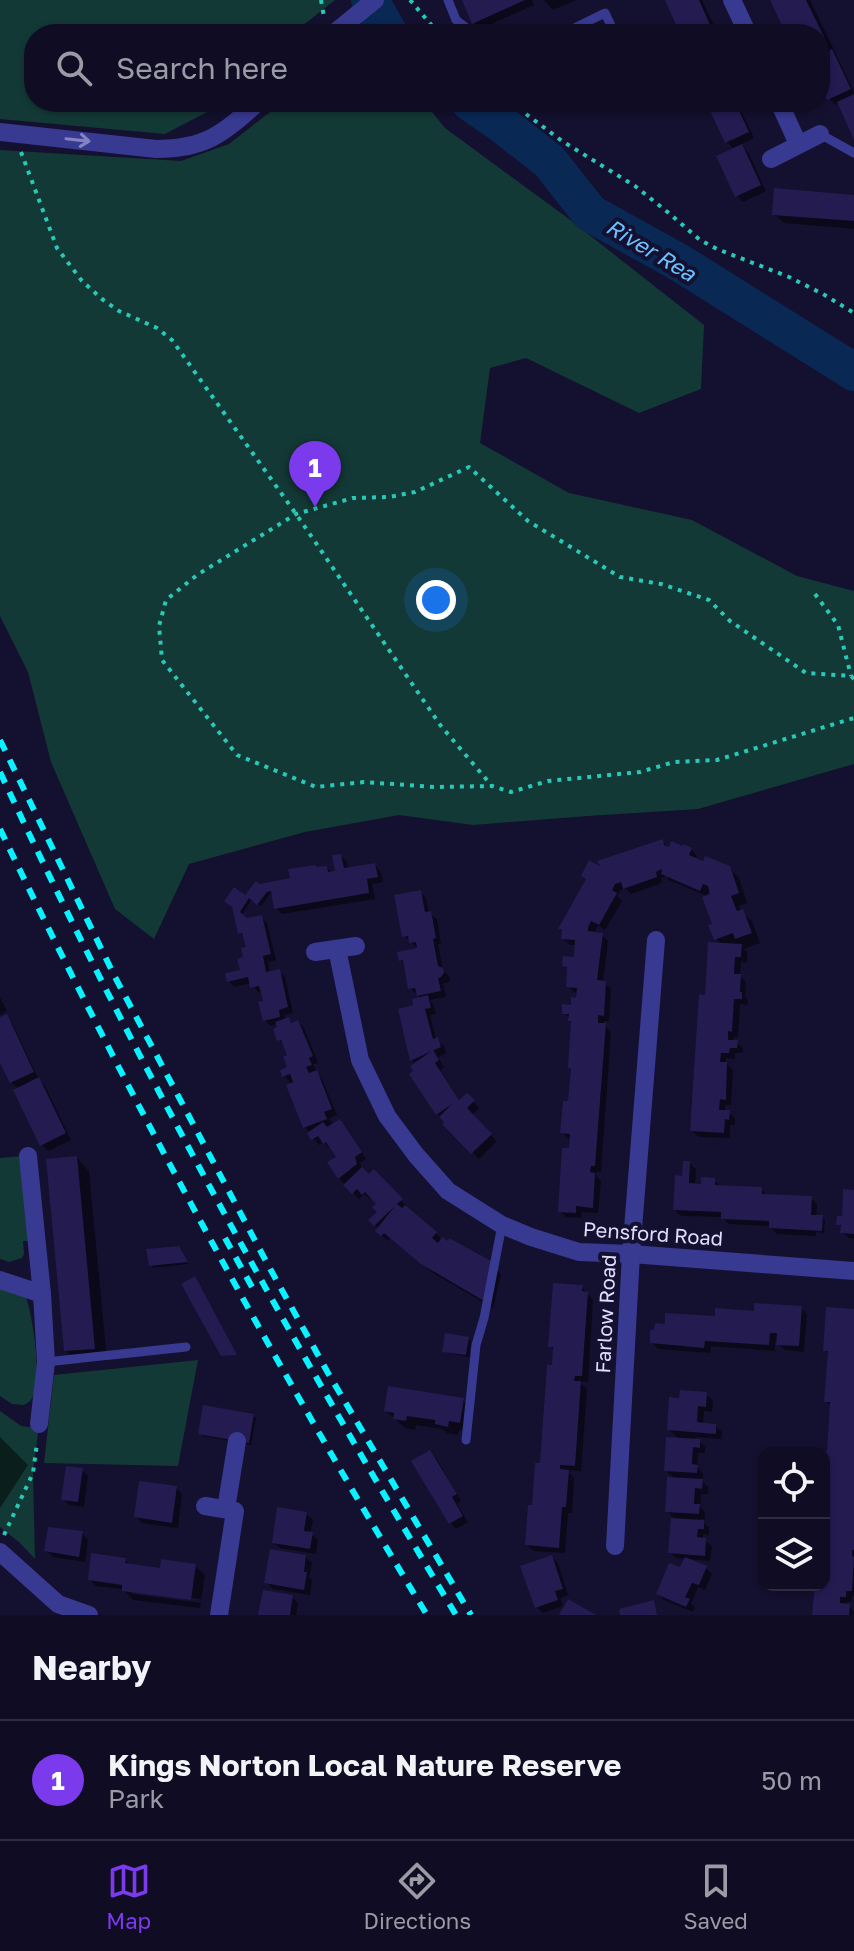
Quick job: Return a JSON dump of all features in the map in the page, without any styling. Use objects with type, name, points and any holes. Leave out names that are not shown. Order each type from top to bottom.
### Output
[{"type":"street","points":[[346,24],[375,0]]},
{"type":"street","points":[[732,0],[743,24]]},
{"type":"street","points":[[7,132],[156,149],[181,148],[212,139],[246,112]]},
{"type":"street","points":[[784,112],[798,144]]},
{"type":"street","points":[[771,159],[820,134]]},
{"type":"street","name":"Farlow Road","points":[[615,1546],[631,1254],[656,940]]},
{"type":"street","points":[[315,952],[356,946]]},
{"type":"street","name":"Pensford Road","points":[[337,949],[360,1060],[387,1116],[448,1191],[502,1225],[579,1252],[854,1271]]},
{"type":"street","points":[[28,1156],[46,1362],[39,1424]]},
{"type":"street","points":[[0,1280],[42,1294]]},
{"type":"street","points":[[226,1509],[237,1441]]},
{"type":"street","points":[[205,1506],[235,1511],[219,1615]]},
{"type":"street","points":[[0,1552],[58,1604],[86,1615]]},
{"type":"lane","points":[[448,0],[456,20],[461,24]]},
{"type":"lane","points":[[582,24],[605,13],[610,24]]},
{"type":"lane","points":[[820,134],[854,153]]},
{"type":"lane","points":[[466,1440],[476,1345],[502,1225]]},
{"type":"lane","points":[[46,1362],[186,1347]]},
{"type":"path","points":[[410,0],[430,24]]},
{"type":"path","points":[[524,112],[571,147],[635,186],[700,240],[789,277],[854,313]]},
{"type":"path","points":[[7,132],[57,248],[82,281],[102,299],[119,311],[157,328],[172,340],[441,726],[492,786]]},
{"type":"path","points":[[815,594],[838,625],[852,678],[806,673],[730,621],[709,600],[661,584],[620,577],[528,521],[469,467],[415,492],[389,497],[353,498],[296,514],[197,575],[166,600],[159,626],[162,660],[237,755],[316,787],[364,782],[435,787],[492,786],[511,792],[548,781],[640,772],[674,762],[717,760],[854,718]]},
{"type":"path","points":[[0,1543],[33,1473],[39,1424]]},
{"type":"green space","points":[[0,0],[335,0],[305,24],[24,24],[24,112],[207,112],[165,134],[0,119]]},
{"type":"green space","points":[[270,112],[432,112],[445,128],[569,219],[704,325],[701,389],[639,413],[526,358],[490,368],[480,443],[569,493],[692,520],[797,576],[854,591],[854,764],[698,809],[473,825],[399,815],[305,832],[189,864],[154,939],[115,909],[51,762],[28,672],[0,616],[0,150],[181,161],[229,144]]},
{"type":"green space","points":[[22,1156],[30,1241],[23,1241],[22,1258],[9,1262],[0,1259],[0,1158]]},
{"type":"green space","points":[[0,1288],[26,1297],[31,1318],[37,1376],[33,1396],[24,1405],[12,1404],[0,1396]]},
{"type":"green space","points":[[198,1360],[178,1466],[44,1463],[54,1375]]},
{"type":"green space","points":[[0,1411],[21,1426],[35,1428],[38,1433],[33,1473],[35,1559],[0,1527]]},
{"type":"building","points":[[462,0],[525,0],[472,24]]},
{"type":"building","points":[[665,0],[699,0],[710,24],[676,24]]},
{"type":"building","points":[[770,0],[806,0],[818,24],[781,24]]},
{"type":"building","points":[[830,50],[851,89],[830,99]]},
{"type":"building","points":[[854,94],[854,140],[837,102]]},
{"type":"building","points":[[711,112],[740,112],[749,132],[725,143]]},
{"type":"building","points":[[742,144],[761,185],[735,197],[716,156]]},
{"type":"building","points":[[774,188],[854,195],[854,221],[772,215]]},
{"type":"building","points":[[663,839],[664,845],[669,847],[671,841],[692,848],[689,855],[703,861],[705,856],[730,866],[739,893],[731,896],[737,911],[743,909],[752,933],[735,939],[733,933],[714,940],[702,897],[710,894],[708,886],[703,884],[700,891],[661,874],[662,869],[656,872],[657,877],[623,889],[621,882],[615,884],[612,890],[617,893],[599,925],[591,921],[588,927],[588,931],[603,933],[597,980],[606,981],[604,1016],[598,1015],[598,1023],[606,1023],[595,1166],[591,1166],[590,1172],[595,1173],[593,1208],[576,1206],[576,1213],[558,1212],[562,1148],[569,1148],[570,1134],[560,1133],[563,1101],[568,1101],[571,1068],[568,1068],[571,1021],[568,1021],[569,1014],[562,1014],[562,1004],[571,1005],[571,997],[576,998],[577,988],[566,987],[567,967],[562,966],[563,956],[574,957],[575,940],[561,939],[562,929],[558,929],[586,879],[581,876],[589,860],[601,867],[597,861]]},
{"type":"building","points":[[341,854],[344,868],[375,863],[378,877],[367,879],[369,893],[274,909],[271,891],[257,905],[249,898],[240,912],[247,918],[262,915],[271,954],[263,956],[266,972],[280,969],[288,1007],[279,1010],[280,1017],[263,1021],[258,1002],[263,1001],[259,986],[250,988],[248,977],[227,982],[225,973],[240,970],[237,959],[243,957],[241,948],[246,947],[242,933],[238,934],[232,907],[224,901],[234,887],[245,895],[256,881],[260,884],[290,878],[288,869],[316,865],[327,866],[328,872],[335,871],[332,855]]},
{"type":"building","points":[[421,890],[425,912],[431,911],[438,966],[443,968],[444,973],[438,978],[441,991],[417,996],[415,988],[408,989],[403,960],[399,961],[397,952],[417,948],[416,942],[409,943],[408,936],[402,937],[394,895]]},
{"type":"building","points":[[708,942],[742,944],[741,957],[735,957],[734,974],[741,974],[742,999],[734,999],[732,1032],[728,1031],[728,1040],[738,1040],[737,1048],[721,1053],[720,1062],[727,1062],[726,1100],[720,1099],[719,1110],[730,1110],[729,1120],[725,1119],[724,1133],[690,1131],[699,994],[705,995]]},
{"type":"building","points":[[428,995],[431,1008],[425,1009],[433,1039],[438,1037],[441,1047],[410,1061],[398,1009],[413,1005],[412,999]]},
{"type":"building","points":[[7,1014],[34,1072],[10,1083],[0,1063],[0,1017]]},
{"type":"building","points":[[289,1017],[291,1023],[298,1020],[313,1056],[309,1058],[312,1065],[306,1067],[309,1073],[317,1070],[332,1109],[324,1112],[327,1119],[303,1128],[286,1085],[293,1082],[290,1074],[282,1077],[280,1070],[287,1067],[283,1057],[287,1055],[273,1029],[277,1027],[275,1022]]},
{"type":"building","points":[[433,1050],[439,1060],[435,1063],[459,1100],[467,1093],[475,1100],[467,1108],[492,1134],[471,1154],[439,1117],[452,1104],[436,1115],[409,1074],[413,1071],[410,1066]]},
{"type":"building","points":[[39,1077],[66,1133],[40,1146],[13,1090]]},
{"type":"building","points":[[340,1119],[362,1152],[355,1157],[357,1164],[338,1179],[327,1162],[336,1157],[326,1142],[323,1144],[318,1136],[311,1140],[307,1133],[323,1122],[327,1127]]},
{"type":"building","points":[[77,1156],[95,1349],[64,1351],[46,1159]]},
{"type":"building","points":[[683,1161],[690,1161],[689,1183],[701,1184],[701,1177],[715,1178],[715,1185],[762,1187],[762,1194],[812,1196],[811,1215],[823,1215],[822,1231],[769,1228],[769,1221],[721,1219],[721,1212],[673,1210],[675,1175],[682,1176]]},
{"type":"building","points":[[362,1167],[369,1174],[374,1169],[403,1199],[397,1204],[402,1208],[405,1205],[437,1232],[432,1238],[438,1243],[442,1237],[448,1241],[449,1238],[493,1262],[484,1301],[421,1264],[384,1233],[381,1236],[375,1231],[395,1206],[374,1226],[368,1220],[377,1212],[372,1207],[376,1204],[365,1192],[362,1195],[357,1189],[352,1194],[343,1185]]},
{"type":"building","points":[[843,1189],[854,1190],[854,1234],[840,1233],[841,1225],[836,1225],[837,1216],[842,1216]]},
{"type":"building","points":[[179,1246],[188,1262],[149,1266],[146,1249]]},
{"type":"building","points":[[195,1276],[237,1355],[221,1356],[181,1284]]},
{"type":"building","points":[[553,1283],[583,1285],[582,1291],[588,1292],[582,1376],[575,1376],[574,1381],[581,1381],[575,1466],[560,1465],[560,1469],[569,1470],[559,1548],[525,1545],[535,1463],[540,1463],[547,1365],[552,1365],[553,1347],[548,1347]]},
{"type":"building","points":[[754,1303],[802,1306],[799,1346],[776,1345],[777,1333],[770,1333],[769,1345],[705,1341],[704,1348],[650,1343],[650,1330],[654,1330],[655,1323],[665,1324],[665,1313],[715,1316],[715,1308],[754,1311]]},
{"type":"building","points":[[826,1307],[854,1309],[854,1557],[852,1591],[846,1591],[846,1597],[840,1597],[840,1603],[850,1604],[849,1615],[812,1615],[814,1591],[830,1591],[830,1447],[827,1447],[830,1402],[824,1402],[828,1351],[823,1351]]},
{"type":"building","points":[[445,1333],[469,1337],[466,1355],[442,1352]]},
{"type":"building","points":[[388,1386],[464,1398],[460,1423],[449,1421],[448,1427],[435,1424],[435,1420],[407,1416],[406,1421],[393,1419],[394,1413],[384,1411]]},
{"type":"building","points":[[680,1390],[707,1392],[706,1407],[698,1406],[697,1422],[716,1424],[716,1434],[667,1430],[669,1397],[679,1398]]},
{"type":"building","points":[[203,1405],[254,1414],[249,1443],[198,1434]]},
{"type":"building","points":[[666,1437],[700,1439],[700,1448],[693,1447],[692,1464],[698,1465],[697,1473],[664,1471]]},
{"type":"building","points":[[430,1450],[457,1494],[452,1497],[463,1516],[449,1524],[411,1461]]},
{"type":"building","points":[[66,1466],[83,1468],[78,1502],[61,1500]]},
{"type":"building","points":[[667,1477],[703,1479],[702,1489],[695,1488],[694,1504],[700,1504],[699,1514],[665,1512]]},
{"type":"building","points":[[139,1481],[177,1486],[172,1523],[134,1517]]},
{"type":"building","points":[[277,1507],[307,1512],[304,1531],[313,1532],[310,1549],[272,1543]]},
{"type":"building","points":[[671,1518],[704,1520],[704,1529],[698,1529],[697,1537],[706,1538],[705,1556],[668,1553]]},
{"type":"building","points":[[48,1527],[83,1531],[79,1557],[44,1551]]},
{"type":"building","points":[[270,1549],[306,1555],[304,1590],[264,1583]]},
{"type":"building","points":[[91,1553],[126,1558],[125,1563],[160,1568],[161,1559],[196,1564],[191,1600],[122,1591],[122,1585],[88,1580]]},
{"type":"building","points":[[552,1555],[563,1589],[555,1591],[558,1600],[535,1608],[520,1566]]},
{"type":"building","points":[[685,1557],[707,1566],[699,1585],[692,1583],[685,1597],[690,1599],[686,1607],[656,1594],[669,1563],[680,1567]]},
{"type":"building","points":[[263,1590],[293,1595],[290,1615],[258,1615]]},
{"type":"building","points":[[568,1599],[596,1615],[559,1615]]},
{"type":"building","points":[[654,1600],[657,1615],[620,1615],[619,1609]]},
{"type":"waterway","name":"River Rea","points":[[370,0],[383,24]]},
{"type":"waterway","name":"River Rea","points":[[484,112],[549,161],[590,213],[680,263],[854,372]]},
{"type":"railway","points":[[0,740],[115,977],[268,1265],[471,1615]]},
{"type":"railway","points":[[0,772],[105,988],[217,1200],[334,1408],[456,1615]]},
{"type":"railway","points":[[0,829],[99,1029],[204,1227],[313,1422],[427,1615]]},
{"type":"railway","points":[[225,1238],[252,1287]]},
{"type":"place","name":"Kings Norton Local Nature Reserve","points":[[315,507]]}]
